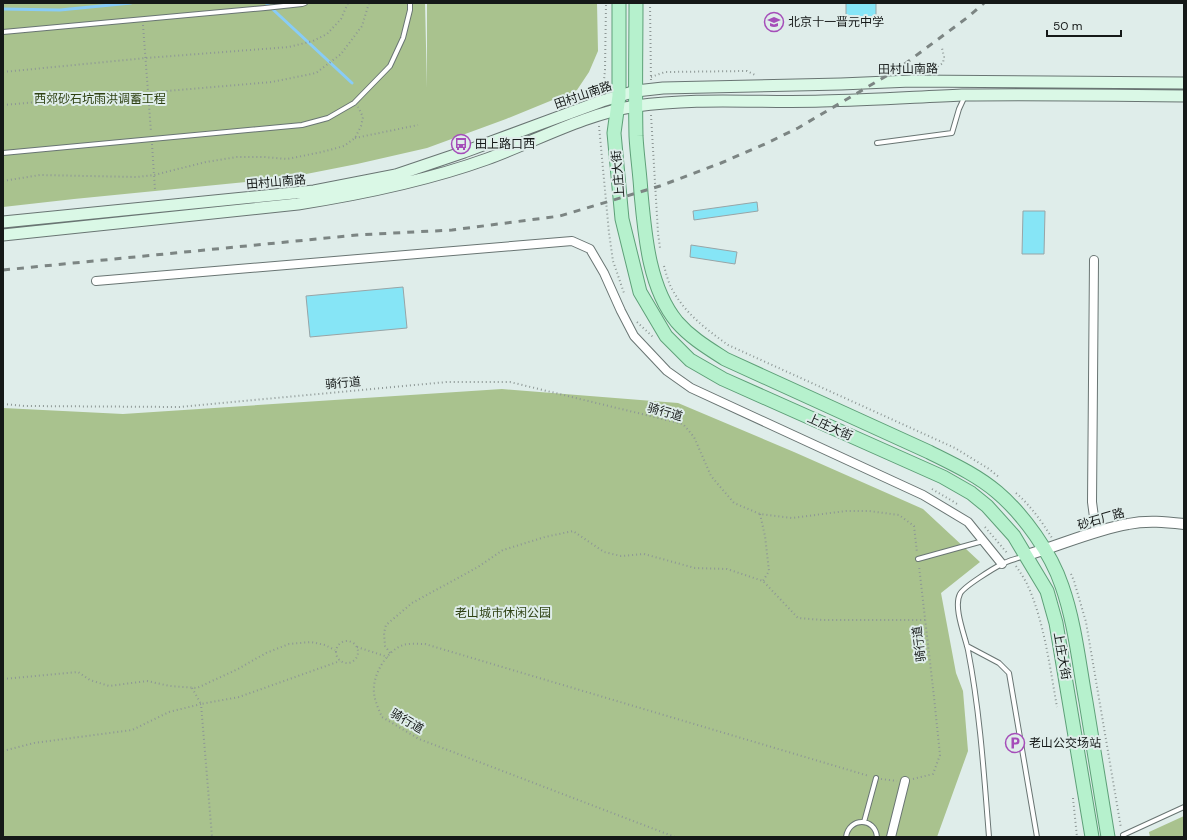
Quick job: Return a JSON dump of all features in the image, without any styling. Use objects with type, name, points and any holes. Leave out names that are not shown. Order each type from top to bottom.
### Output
[{"type":"main road","name":"上庄大街","points":[[619,3],[619,96],[614,132],[622,219],[640,292],[666,336],[690,360],[723,379],[943,477],[971,493],[987,506],[1014,536],[1047,590],[1056,623],[1092,837]]},
{"type":"main road","name":"上庄大街","points":[[636,3],[636,137],[648,253],[658,290],[666,306],[678,322],[700,343],[725,359],[930,452],[982,481],[998,492],[1015,509],[1034,532],[1045,550],[1062,585],[1072,622],[1108,837]]},
{"type":"main road","name":"田村山南路","points":[[3,222],[321,190],[396,175],[636,91],[663,88],[911,81],[1184,83]]},
{"type":"main road","name":"田村山南路","points":[[3,235],[298,204],[402,185],[486,159],[601,114],[636,106],[696,101],[822,101],[965,95],[1184,96]]},
{"type":"street","points":[[96,281],[572,241],[590,249],[604,273],[634,336],[667,371],[691,388],[923,495],[968,522],[1002,564]]},
{"type":"street","points":[[1094,260],[1092,502],[1096,532]]},
{"type":"street","name":"砂石厂路","points":[[1027,555],[1096,532],[1129,523],[1159,521],[1184,524]]},
{"type":"street","points":[[891,837],[905,782]]},
{"type":"lane","points":[[3,32],[143,20],[305,3]]},
{"type":"lane","points":[[3,153],[302,125],[328,118],[354,102],[390,66],[403,38],[410,10],[410,3]]},
{"type":"lane","points":[[877,143],[952,133],[965,95]]},
{"type":"lane","points":[[918,559],[983,541]]},
{"type":"lane","points":[[989,837],[982,750],[974,684],[967,646],[959,617],[959,595],[964,589],[1002,564],[1027,555]]},
{"type":"lane","points":[[967,646],[999,662],[1008,673],[1037,837]]},
{"type":"lane","points":[[864,822],[876,778]]},
{"type":"lane","points":[[1123,835],[1184,808]]},
{"type":"lane","points":[[846,837],[849,827],[854,824],[864,822],[873,826],[876,830],[877,837]]},
{"type":"path","points":[[3,72],[146,58],[289,47],[313,41],[326,34],[341,18],[348,3]]},
{"type":"path","points":[[3,105],[272,82],[316,73],[341,54],[362,26],[369,3]]},
{"type":"path","points":[[143,20],[156,190]]},
{"type":"path","points":[[931,71],[943,63],[944,57],[942,48]]},
{"type":"path","points":[[636,91],[651,77],[665,72],[747,71],[758,77]]},
{"type":"path","points":[[354,102],[360,109],[363,117],[361,126],[355,138]]},
{"type":"path","points":[[3,181],[40,175],[137,177],[154,175],[206,162],[237,157],[287,159],[344,146],[355,138],[418,125]]},
{"type":"path","name":"骑行道","points":[[3,404],[179,407],[447,382],[510,382],[683,424],[694,437],[711,476],[734,503],[760,514],[792,518],[846,511],[869,511],[899,515],[914,526],[940,755],[933,774],[905,782],[876,778],[426,644],[404,645],[390,654],[380,667],[374,684],[375,700],[382,717],[419,739],[675,837]]},
{"type":"path","points":[[760,514],[765,536],[769,571],[762,581]]},
{"type":"path","points":[[390,654],[385,646],[384,633],[386,625],[412,603],[478,567],[503,550],[545,537],[573,531],[604,552],[622,556],[644,554],[695,568],[727,569],[762,581],[798,618],[822,620],[925,620]]},
{"type":"path","points":[[357,646],[358,654],[354,660],[347,663],[340,661],[336,656],[335,650],[339,644],[345,641],[352,642],[357,646],[388,657]]},
{"type":"path","points":[[3,679],[78,672],[90,680],[109,686],[147,682],[170,686],[197,688],[238,669],[266,653],[289,644],[311,642],[325,645],[335,650]]},
{"type":"path","points":[[3,751],[34,743],[132,730],[169,712],[239,697],[340,661]]},
{"type":"path","points":[[192,688],[201,704],[212,837]]},
{"type":"green space","name":"西郊砂石坑雨洪调蓄工程","points":[[3,3],[425,3],[427,88],[427,3],[597,3],[598,51],[589,72],[577,90],[506,119],[427,148],[286,178],[3,207]]},
{"type":"green space","name":"老山城市休闲公园","points":[[502,389],[678,403],[923,509],[980,562],[941,593],[956,673],[963,691],[968,751],[937,837],[3,837],[3,408],[123,414]]},
{"type":"green space","points":[[1184,816],[1184,837],[1150,837],[1149,832]]},
{"type":"building","points":[[846,3],[876,3],[876,23],[846,23]]},
{"type":"building","points":[[757,202],[758,211],[694,220],[693,211]]},
{"type":"building","points":[[1023,211],[1045,211],[1044,254],[1022,254]]},
{"type":"building","points":[[691,245],[737,252],[735,264],[690,257]]},
{"type":"building","points":[[403,287],[407,328],[310,337],[306,296]]},
{"type":"waterway","points":[[3,9],[60,10],[131,3]]},
{"type":"waterway","points":[[266,3],[352,83]]},
{"type":"railway","points":[[3,270],[357,235],[452,230],[560,216],[660,186],[721,163],[798,128],[898,69],[968,17],[984,3]]},
{"type":"place","name":"北京十一晋元中学","points":[[774,22]]},
{"type":"place","name":"田上路口西","points":[[461,144]]},
{"type":"place","name":"老山公交场站","points":[[1015,743]]}]
